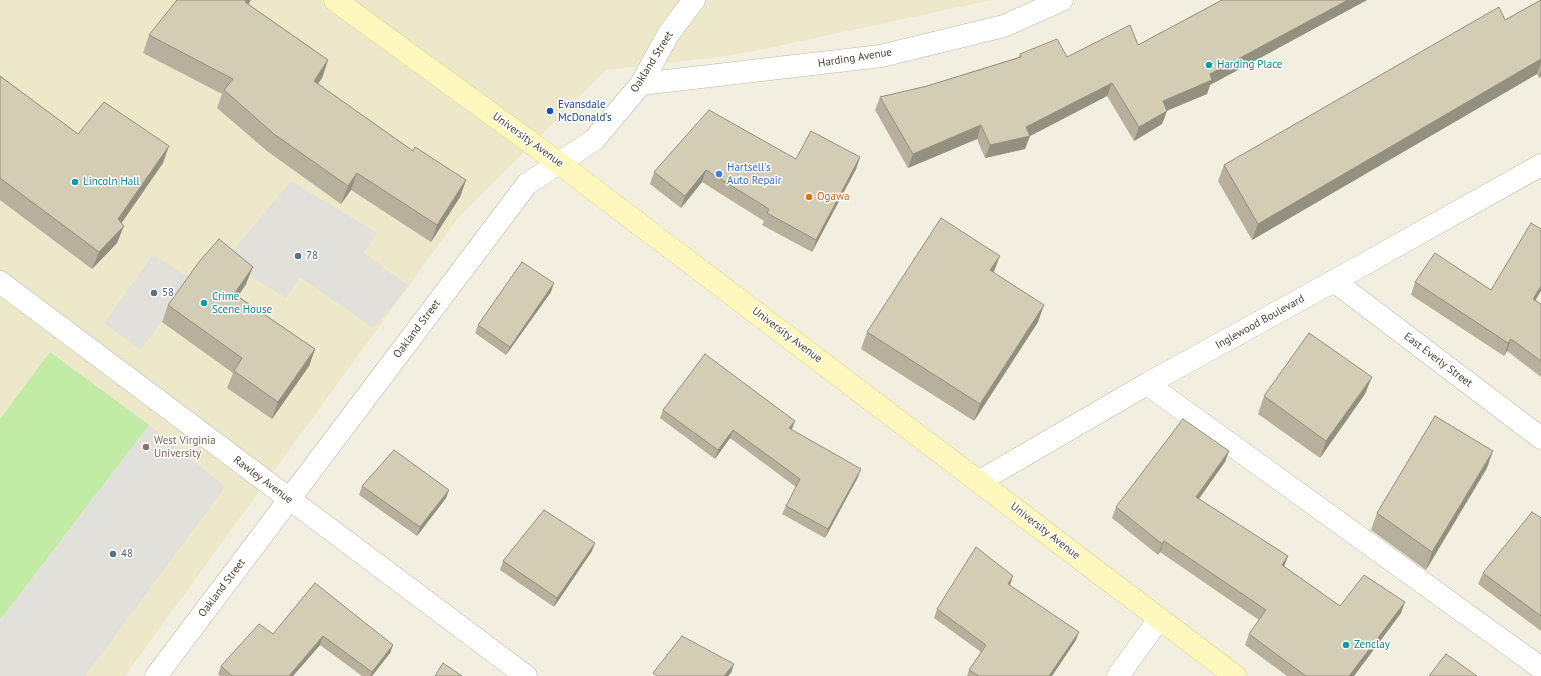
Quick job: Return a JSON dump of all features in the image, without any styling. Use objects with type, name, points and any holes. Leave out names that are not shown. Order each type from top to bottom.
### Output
[{"type":"street","name":"University Avenue","points":[[335,0],[560,164],[980,481],[1235,676]]},
{"type":"street","name":"Oakland Street","points":[[156,676],[527,184],[560,164],[594,140],[641,84],[669,33],[694,0]]},
{"type":"street","name":"Harding Avenue","points":[[641,84],[881,56],[1004,26],[1062,0]]},
{"type":"street","name":"Inglewood Boulevard","points":[[980,481],[1147,384],[1541,165]]},
{"type":"street","name":"East Everly Street","points":[[1334,281],[1541,438]]},
{"type":"street","name":"Rawley Avenue","points":[[0,282],[526,676]]},
{"type":"street","points":[[1147,384],[1541,668]]},
{"type":"street","points":[[1118,676],[1159,619]]},
{"type":"shaded area","name":"West Virginia University","points":[[0,0],[992,0],[720,57],[606,70],[458,218],[125,676],[0,676]]},
{"type":"shaded area","name":"78","points":[[291,181],[377,233],[363,253],[409,286],[373,328],[300,277],[286,298],[225,260]]},
{"type":"shaded area","name":"58","points":[[153,255],[192,279],[141,350],[104,323]]},
{"type":"shaded area","name":"48","points":[[149,425],[225,487],[85,676],[0,676],[0,620]]},
{"type":"green space","points":[[50,352],[149,425],[0,620],[0,419]]},
{"type":"building","points":[[177,0],[246,0],[245,2],[328,60],[314,81],[413,151],[415,147],[466,180],[437,225],[357,173],[348,186],[274,134],[224,90],[233,79],[149,35]]},
{"type":"building","points":[[1222,0],[1348,0],[1210,74],[1212,80],[1163,101],[1167,111],[1139,127],[1112,83],[1026,127],[1030,136],[990,145],[981,125],[913,154],[880,97],[927,86],[1021,57],[1020,54],[1057,39],[1067,57],[1130,25],[1138,45]]},
{"type":"building","points":[[1541,0],[1541,59],[1258,224],[1224,165],[1499,7],[1505,20]]},
{"type":"building","name":"Lincoln Hall","points":[[0,76],[78,134],[104,102],[169,146],[118,219],[124,226],[99,252],[0,178]]},
{"type":"building","points":[[709,110],[796,159],[811,131],[860,157],[816,240],[767,213],[769,209],[706,170],[685,196],[654,172]]},
{"type":"building","points":[[941,218],[1000,256],[990,270],[1044,305],[980,404],[867,332]]},
{"type":"building","points":[[1531,223],[1541,229],[1541,286],[1533,299],[1541,304],[1541,361],[1511,339],[1508,343],[1415,282],[1435,253],[1491,290]]},
{"type":"building","points":[[219,239],[253,267],[234,294],[315,349],[278,402],[234,371],[242,358],[168,305],[199,262]]},
{"type":"building","points":[[522,262],[554,283],[510,347],[478,325]]},
{"type":"building","points":[[1309,333],[1372,377],[1326,441],[1264,396]]},
{"type":"building","points":[[705,354],[795,421],[789,428],[861,469],[828,529],[786,506],[800,479],[733,430],[718,450],[663,410]]},
{"type":"building","points":[[1435,416],[1493,451],[1432,552],[1377,513]]},
{"type":"building","points":[[1183,419],[1229,451],[1196,497],[1288,556],[1282,565],[1340,606],[1364,575],[1405,602],[1349,676],[1306,676],[1249,634],[1266,610],[1164,541],[1162,544],[1116,507]]},
{"type":"building","points":[[394,450],[449,490],[420,527],[362,486]]},
{"type":"building","points":[[544,510],[595,543],[557,598],[503,561]]},
{"type":"building","points":[[1532,512],[1541,518],[1541,616],[1483,573]]},
{"type":"building","points":[[976,547],[1013,576],[1008,584],[1079,632],[1049,676],[979,676],[969,670],[986,645],[937,609]]},
{"type":"building","points":[[315,583],[393,645],[372,672],[323,636],[289,676],[232,676],[221,666],[259,624],[273,634]]},
{"type":"building","points":[[682,636],[734,664],[724,676],[657,676],[653,673]]},
{"type":"building","points":[[1446,654],[1477,676],[1429,676]]},
{"type":"building","points":[[443,663],[462,676],[435,676]]},
{"type":"place","name":"Harding Place","points":[[1209,65]]},
{"type":"place","name":"Evansdale McDonald's","points":[[550,111]]},
{"type":"place","name":"Hartsell's Auto Repair","points":[[719,174]]},
{"type":"place","name":"Lincoln Hall","points":[[75,182]]},
{"type":"place","name":"Ogawa","points":[[809,197]]},
{"type":"place","name":"78","points":[[298,256]]},
{"type":"place","name":"58","points":[[154,293]]},
{"type":"place","name":"Crime Scene House","points":[[204,303]]},
{"type":"place","name":"West Virginia University","points":[[146,447]]},
{"type":"place","name":"48","points":[[113,554]]},
{"type":"place","name":"Zenclay","points":[[1346,645]]}]
